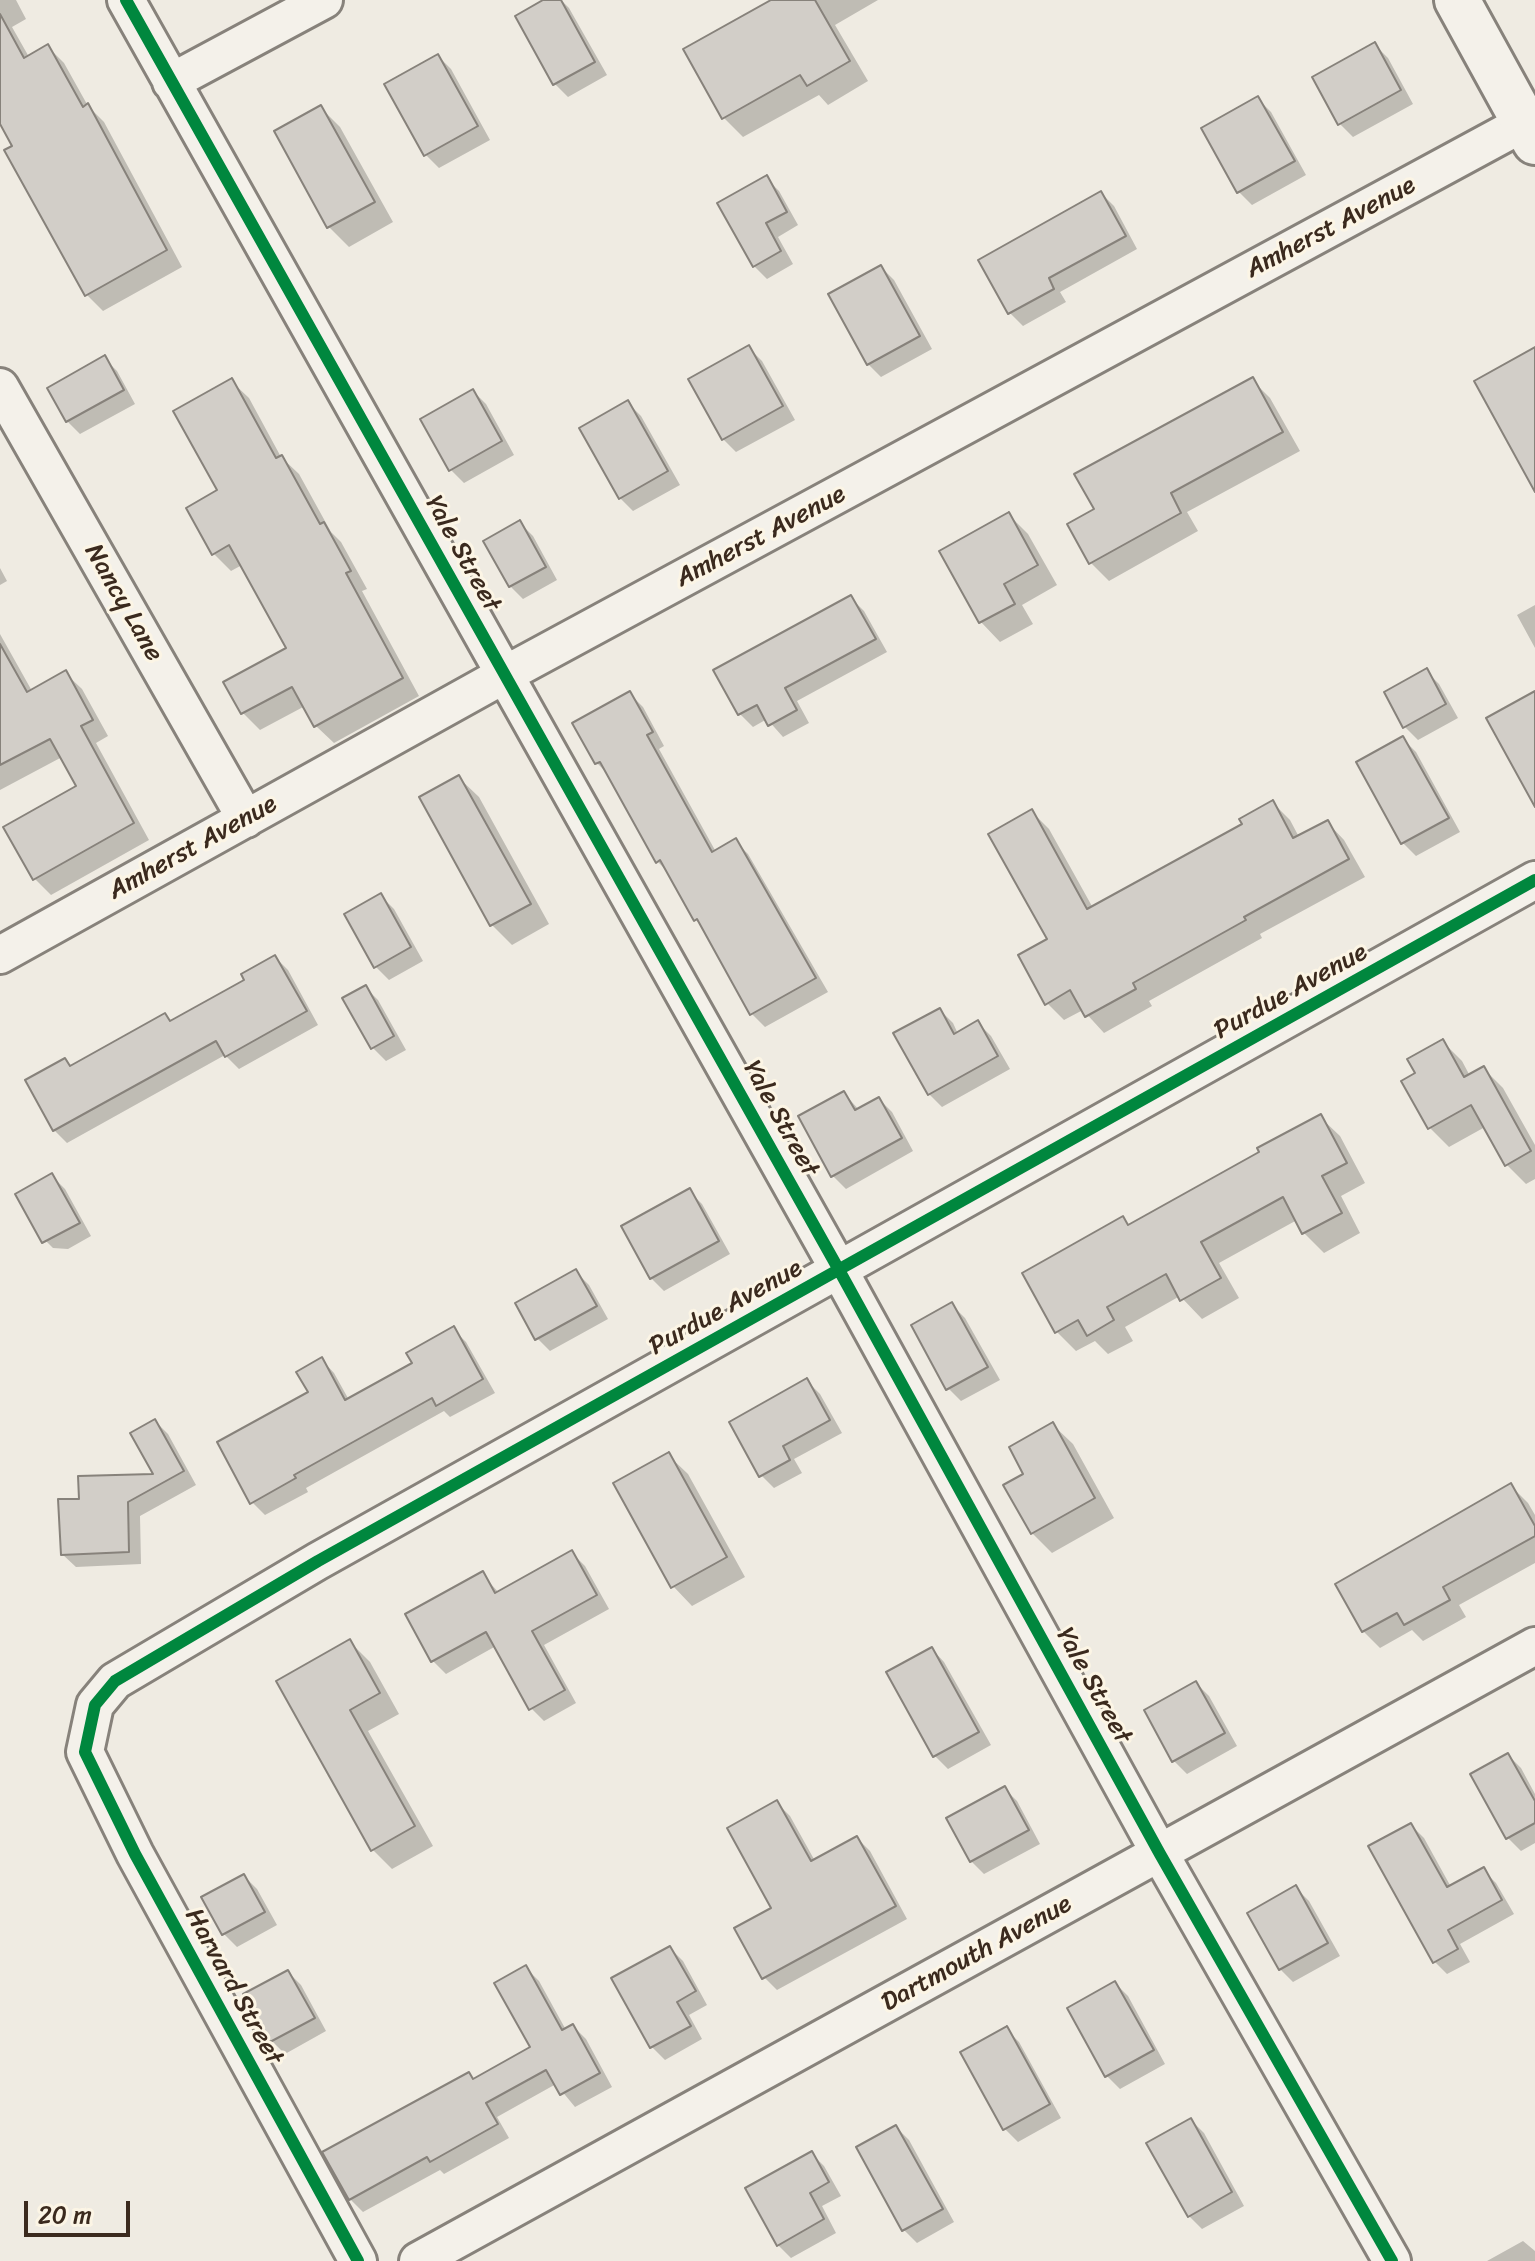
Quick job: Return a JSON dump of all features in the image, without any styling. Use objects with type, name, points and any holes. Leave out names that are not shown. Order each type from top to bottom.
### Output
[{"type":"street","name":"Yale Street","points":[[126,0],[839,1270],[1160,1854],[1392,2261]]},
{"type":"street","points":[[171,82],[324,0]]},
{"type":"street","points":[[1457,0],[1530,133]]},
{"type":"street","name":"Amherst Avenue","points":[[0,955],[504,675],[1530,133]]},
{"type":"street","name":"Nancy Lane","points":[[0,387],[246,819]]},
{"type":"street","name":"Purdue Avenue","points":[[89,1729],[95,1705],[115,1681],[318,1561],[1535,880]]},
{"type":"street","name":"Dartmouth Avenue","points":[[418,2261],[1535,1646]]},
{"type":"street","name":"Harvard Street","points":[[89,1729],[85,1752],[135,1854],[358,2261]]},
{"type":"building","points":[[543,0],[561,0],[595,62],[553,85],[515,16]]},
{"type":"building","points":[[771,0],[815,0],[850,61],[807,86],[800,75],[722,119],[683,49]]},
{"type":"building","points":[[0,14],[24,58],[48,44],[83,107],[88,103],[167,250],[85,296],[4,150],[12,146],[0,124]]},
{"type":"building","points":[[1375,42],[1401,90],[1338,125],[1312,77]]},
{"type":"building","points":[[438,54],[478,126],[424,156],[384,84]]},
{"type":"building","points":[[1258,96],[1295,161],[1237,193],[1201,128]]},
{"type":"building","points":[[321,105],[375,202],[327,228],[274,131]]},
{"type":"building","points":[[767,175],[787,212],[766,223],[781,251],[753,267],[717,203]]},
{"type":"building","points":[[1101,191],[1126,236],[1049,278],[1054,289],[1008,314],[978,260]]},
{"type":"building","points":[[881,265],[920,336],[867,365],[828,294]]},
{"type":"building","points":[[749,345],[783,406],[722,440],[688,379]]},
{"type":"building","points":[[1535,347],[1535,492],[1474,381]]},
{"type":"building","points":[[105,355],[124,390],[66,422],[47,388]]},
{"type":"building","points":[[1253,377],[1283,432],[1171,493],[1181,513],[1089,564],[1067,524],[1094,509],[1074,474]]},
{"type":"building","points":[[232,378],[276,458],[282,455],[320,524],[324,522],[351,571],[346,573],[403,678],[314,727],[292,687],[241,714],[223,682],[286,648],[229,545],[212,555],[186,508],[217,490],[173,411]]},
{"type":"building","points":[[473,389],[502,441],[449,471],[420,419]]},
{"type":"building","points":[[628,400],[668,471],[619,499],[579,428]]},
{"type":"building","points":[[1009,512],[1038,565],[1004,584],[1015,604],[979,623],[939,551]]},
{"type":"building","points":[[520,520],[546,567],[509,587],[483,541]]},
{"type":"building","points":[[851,595],[876,639],[785,688],[797,710],[768,726],[757,705],[738,715],[713,670]]},
{"type":"building","points":[[0,644],[27,692],[66,670],[93,720],[81,726],[134,823],[33,880],[3,827],[76,786],[50,739],[0,765]]},
{"type":"building","points":[[1427,668],[1446,704],[1403,728],[1384,692]]},
{"type":"building","points":[[630,691],[653,732],[647,735],[712,852],[736,838],[816,978],[750,1015],[697,919],[694,921],[660,860],[656,863],[600,762],[595,764],[572,723]]},
{"type":"building","points":[[1535,691],[1535,807],[1486,718]]},
{"type":"building","points":[[1403,736],[1449,818],[1401,844],[1356,762]]},
{"type":"building","points":[[459,775],[531,904],[490,926],[419,797]]},
{"type":"building","points":[[1273,800],[1293,838],[1328,820],[1349,859],[1133,983],[1136,989],[1085,1017],[1070,990],[1045,1005],[1018,955],[1047,939],[988,834],[1032,809],[1087,909],[1242,824],[1239,819]]},
{"type":"building","points":[[381,893],[411,947],[374,968],[344,914]]},
{"type":"building","points":[[275,955],[307,1011],[225,1057],[216,1041],[53,1131],[25,1080],[65,1058],[70,1066],[165,1013],[170,1021],[244,980],[241,974]]},
{"type":"building","points":[[366,985],[394,1036],[371,1049],[342,998]]},
{"type":"building","points":[[940,1008],[954,1034],[978,1020],[998,1056],[928,1095],[893,1033]]},
{"type":"building","points":[[1443,1039],[1464,1077],[1484,1066],[1531,1151],[1505,1166],[1471,1105],[1428,1129],[1401,1081],[1415,1073],[1407,1059]]},
{"type":"building","points":[[844,1091],[855,1110],[879,1097],[902,1138],[831,1177],[798,1116]]},
{"type":"building","points":[[1321,1114],[1347,1163],[1322,1176],[1342,1213],[1302,1234],[1283,1197],[1201,1242],[1221,1278],[1180,1301],[1166,1274],[1107,1307],[1114,1320],[1087,1336],[1078,1320],[1055,1333],[1022,1273],[1123,1216],[1128,1225],[1259,1152],[1257,1148]]},
{"type":"building","points":[[52,1173],[80,1223],[42,1243],[15,1194]]},
{"type":"building","points":[[690,1188],[719,1241],[650,1279],[621,1226]]},
{"type":"building","points":[[576,1269],[597,1306],[535,1340],[515,1303]]},
{"type":"building","points":[[952,1302],[988,1367],[946,1390],[911,1325]]},
{"type":"building","points":[[454,1326],[483,1379],[436,1406],[432,1398],[294,1475],[296,1478],[250,1504],[217,1442],[308,1392],[296,1372],[322,1357],[345,1400],[412,1363],[406,1353]]},
{"type":"building","points":[[807,1378],[830,1420],[783,1446],[790,1460],[759,1477],[729,1422]]},
{"type":"building","points":[[155,1419],[184,1471],[128,1502],[129,1552],[61,1555],[58,1499],[79,1499],[78,1476],[153,1474],[130,1433]]},
{"type":"building","points":[[1053,1422],[1095,1498],[1031,1534],[1003,1485],[1023,1474],[1009,1447]]},
{"type":"building","points":[[669,1452],[727,1557],[671,1588],[613,1483]]},
{"type":"building","points":[[1511,1483],[1535,1526],[1535,1536],[1443,1587],[1450,1600],[1404,1625],[1397,1613],[1362,1632],[1335,1584]]},
{"type":"building","points":[[572,1550],[597,1595],[532,1631],[565,1690],[529,1710],[486,1632],[431,1662],[405,1614],[483,1571],[495,1593]]},
{"type":"building","points":[[350,1639],[380,1693],[350,1710],[415,1826],[371,1851],[276,1681]]},
{"type":"building","points":[[932,1647],[979,1732],[933,1757],[886,1672]]},
{"type":"building","points":[[1196,1681],[1225,1733],[1172,1762],[1144,1710]]},
{"type":"building","points":[[1508,1753],[1535,1801],[1535,1823],[1506,1839],[1470,1774]]},
{"type":"building","points":[[1005,1786],[1029,1830],[970,1862],[946,1818]]},
{"type":"building","points":[[777,1800],[811,1861],[857,1836],[896,1906],[762,1979],[734,1928],[771,1908],[727,1828]]},
{"type":"building","points":[[1411,1823],[1447,1887],[1484,1867],[1502,1900],[1448,1930],[1458,1949],[1433,1963],[1368,1846]]},
{"type":"building","points":[[244,1874],[265,1912],[222,1935],[201,1897]]},
{"type":"building","points":[[1296,1885],[1328,1943],[1279,1970],[1247,1913]]},
{"type":"building","points":[[670,1946],[696,1991],[677,2002],[691,2026],[650,2048],[611,1978]]},
{"type":"building","points":[[526,1965],[562,2030],[573,2024],[600,2073],[560,2095],[546,2070],[486,2103],[498,2124],[430,2162],[427,2157],[349,2200],[322,2152],[469,2072],[473,2079],[530,2047],[494,1983]]},
{"type":"building","points":[[288,1970],[315,2018],[270,2042],[243,1994]]},
{"type":"building","points":[[1115,1981],[1154,2050],[1105,2077],[1067,2008]]},
{"type":"building","points":[[1007,2026],[1050,2104],[1003,2130],[960,2052]]},
{"type":"building","points":[[1191,2118],[1232,2192],[1188,2217],[1146,2143]]},
{"type":"building","points":[[896,2125],[943,2209],[902,2231],[856,2147]]},
{"type":"building","points":[[812,2151],[829,2182],[810,2193],[824,2219],[777,2246],[745,2188]]},
{"type":"cycle path","points":[[126,0],[839,1270],[1160,1854],[1392,2261]]},
{"type":"cycle path","points":[[358,2261],[135,1854],[85,1752],[95,1705],[115,1681],[318,1561],[1535,880]]}]
